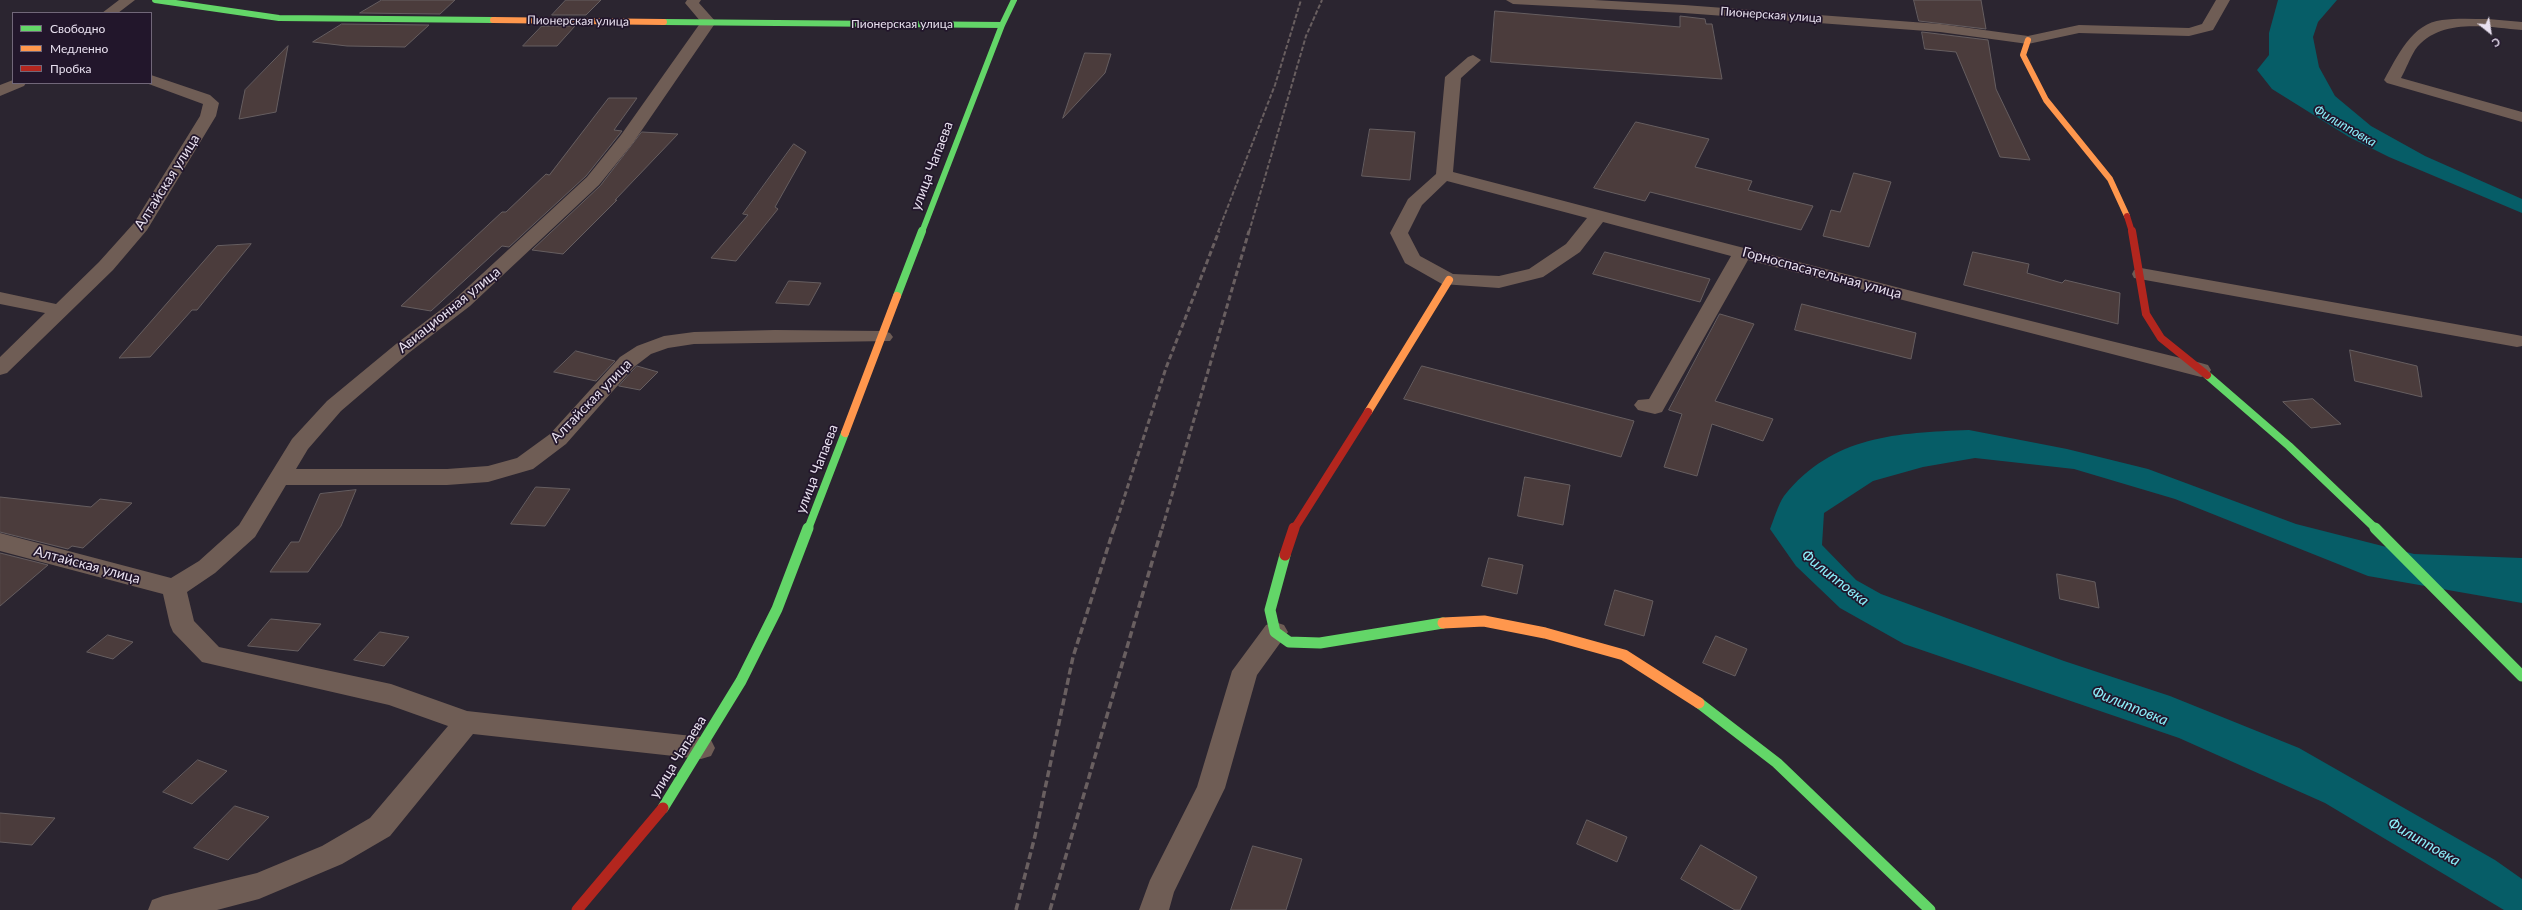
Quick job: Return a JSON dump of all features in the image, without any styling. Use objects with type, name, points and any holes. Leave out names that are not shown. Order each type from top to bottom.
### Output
[{"type":"street","points":[[110,12],[128,0]]},
{"type":"street","name":"Пионерская улица","points":[[155,0],[279,18],[1002,25]]},
{"type":"street","points":[[694,0],[692,3],[709,22]]},
{"type":"street","name":"улица Чапаева","points":[[577,910],[654,820],[701,748],[741,682],[777,609],[1002,25],[1014,0]]},
{"type":"street","name":"Пионерская улица","points":[[1513,0],[1684,9],[1940,28],[2028,40],[2079,29],[2190,32],[2208,27],[2223,0]]},
{"type":"street","name":"Авиационная улица","points":[[174,588],[207,567],[247,532],[300,444],[334,406],[403,348],[463,302],[593,181],[626,139],[709,22]]},
{"type":"street","points":[[2522,26],[2441,24],[2422,35],[2409,48],[2392,80],[2522,117]]},
{"type":"street","points":[[2028,40],[2023,55],[2046,100],[2110,179],[2132,225],[2141,274],[2146,314],[2161,338],[2237,400],[2350,504],[2486,638],[2522,676]]},
{"type":"street","points":[[1473,60],[1453,77],[1444,175],[1414,203],[1399,233],[1412,259],[1449,280],[1499,282],[1536,273],[1573,248],[1600,214]]},
{"type":"street","name":"Алтайская улица","points":[[0,368],[58,310],[106,266],[141,226],[208,116],[210,103],[204,98],[152,80]]},
{"type":"street","points":[[0,91],[16,84]]},
{"type":"street","name":"Горноспасательная улица","points":[[1444,175],[1600,214],[1971,313],[2201,370]]},
{"type":"street","points":[[1645,404],[1655,407],[1743,252]]},
{"type":"street","points":[[2141,274],[2517,341]]},
{"type":"street","points":[[1449,280],[1394,373],[1296,524],[1277,580],[1270,610],[1275,632],[1289,642],[1320,643],[1433,624],[1484,621],[1545,633],[1624,655],[1693,698],[1777,763],[1930,910]]},
{"type":"street","points":[[0,298],[58,310]]},
{"type":"street","name":"Алтайская улица","points":[[279,477],[447,477],[488,474],[525,464],[558,439],[627,362],[644,350],[664,342],[694,338],[775,336],[883,337]]},
{"type":"street","name":"Алтайская улица","points":[[0,542],[96,570],[174,588]]},
{"type":"street","points":[[174,588],[182,625],[211,655],[391,695],[467,722],[701,748]]},
{"type":"street","points":[[1154,910],[1160,890],[1211,788],[1245,671],[1275,632]]},
{"type":"street","points":[[163,910],[259,886],[332,855],[380,827],[467,722]]},
{"type":"water","name":"Филипповка","points":[[2278,0],[2337,0],[2318,22],[2313,37],[2319,67],[2335,96],[2371,126],[2425,156],[2522,199],[2522,213],[2389,157],[2349,137],[2272,89],[2257,70],[2269,55],[2269,33]]},
{"type":"water","name":"Филипповка","points":[[1969,430],[2067,449],[2148,469],[2296,524],[2414,554],[2522,558],[2522,603],[2368,576],[2175,499],[2074,469],[1975,458],[1923,467],[1873,481],[1824,513],[1822,545],[1856,580],[1881,594],[2064,661],[2170,696],[2299,748],[2495,860],[2522,879],[2522,910],[2504,910],[2325,803],[2179,738],[1904,644],[1840,608],[1796,566],[1770,529],[1784,496],[1803,476],[1823,460],[1845,449],[1868,441],[1892,436]]},
{"type":"building","points":[[382,0],[455,0],[440,14],[360,13]]},
{"type":"building","points":[[566,0],[601,0],[586,15],[552,15]]},
{"type":"building","points":[[1914,0],[1981,0],[1986,29],[1919,21]]},
{"type":"building","points":[[1495,11],[1680,27],[1680,16],[1705,19],[1706,24],[1712,24],[1722,79],[1491,62]]},
{"type":"building","points":[[342,24],[429,25],[405,47],[347,46],[313,42]]},
{"type":"building","points":[[542,26],[575,26],[557,46],[523,46]]},
{"type":"building","points":[[1922,32],[1988,40],[1996,89],[2030,160],[2000,157],[1956,52],[1925,49]]},
{"type":"building","points":[[288,46],[276,112],[239,119],[245,90]]},
{"type":"building","points":[[1085,53],[1111,54],[1105,73],[1063,118]]},
{"type":"building","points":[[609,98],[637,98],[614,130],[622,131],[586,176],[509,247],[502,246],[431,311],[401,306],[502,212],[506,212],[546,174],[549,175]]},
{"type":"building","points":[[1636,122],[1709,139],[1695,167],[1752,181],[1748,190],[1813,206],[1801,230],[1650,192],[1645,201],[1594,188]]},
{"type":"building","points":[[1370,129],[1415,132],[1410,180],[1362,176]]},
{"type":"building","points":[[642,132],[678,134],[615,200],[617,200],[563,254],[532,250],[600,186]]},
{"type":"building","points":[[794,144],[806,152],[775,207],[778,209],[736,261],[711,258],[748,215],[743,214]]},
{"type":"building","points":[[1854,173],[1891,182],[1869,247],[1823,236],[1831,210],[1840,212]]},
{"type":"building","points":[[251,244],[197,310],[192,310],[150,357],[119,358],[217,246]]},
{"type":"building","points":[[1605,252],[1710,279],[1700,302],[1593,274]]},
{"type":"building","points":[[1973,252],[2029,264],[2027,273],[2062,283],[2065,280],[2120,293],[2118,324],[1964,285]]},
{"type":"building","points":[[789,281],[821,283],[809,305],[776,303]]},
{"type":"building","points":[[1802,304],[1916,333],[1911,359],[1795,330]]},
{"type":"building","points":[[1720,314],[1754,324],[1715,401],[1773,419],[1763,441],[1712,424],[1697,476],[1664,467],[1682,414],[1669,410]]},
{"type":"building","points":[[2350,350],[2417,366],[2422,397],[2355,381]]},
{"type":"building","points":[[576,351],[615,361],[596,381],[554,372]]},
{"type":"building","points":[[637,366],[658,372],[640,390],[619,386]]},
{"type":"building","points":[[1422,366],[1634,421],[1621,457],[1404,399]]},
{"type":"building","points":[[2313,399],[2341,424],[2311,428],[2283,402]]},
{"type":"building","points":[[1525,477],[1570,485],[1563,525],[1518,516]]},
{"type":"building","points":[[536,487],[570,489],[545,526],[511,524]]},
{"type":"building","points":[[356,490],[341,526],[308,572],[270,572],[291,542],[299,542],[320,494]]},
{"type":"building","points":[[0,497],[91,507],[100,499],[132,503],[83,548],[72,546],[68,549],[0,532]]},
{"type":"building","points":[[0,553],[48,565],[0,606]]},
{"type":"building","points":[[1489,558],[1523,565],[1517,594],[1482,586]]},
{"type":"building","points":[[2057,574],[2095,582],[2099,608],[2060,599]]},
{"type":"building","points":[[1615,590],[1653,601],[1644,636],[1605,625]]},
{"type":"building","points":[[271,619],[321,624],[298,651],[248,646]]},
{"type":"building","points":[[380,632],[409,637],[384,666],[354,660]]},
{"type":"building","points":[[108,635],[133,642],[113,659],[87,652]]},
{"type":"building","points":[[1716,636],[1747,649],[1735,676],[1703,663]]},
{"type":"building","points":[[198,760],[227,771],[192,804],[163,792]]},
{"type":"building","points":[[235,806],[269,817],[228,860],[194,848]]},
{"type":"building","points":[[0,813],[55,818],[32,845],[0,842]]},
{"type":"building","points":[[1587,820],[1627,837],[1617,862],[1577,844]]},
{"type":"building","points":[[1701,845],[1757,877],[1740,910],[1735,910],[1681,879]]},
{"type":"building","points":[[1253,846],[1302,859],[1286,910],[1231,910]]},
{"type":"railway","points":[[1218,232],[1275,85],[1301,0]]},
{"type":"railway","points":[[1249,232],[1306,36],[1322,0]]},
{"type":"railway","points":[[1114,529],[1166,368],[1219,231]]},
{"type":"railway","points":[[1162,529],[1249,231]]},
{"type":"railway","points":[[1016,910],[1035,836],[1073,657],[1114,528]]},
{"type":"railway","points":[[1050,910],[1162,528]]},
{"type":"traffic: fast","points":[[155,0],[279,18],[493,20]]},
{"type":"traffic: fast","points":[[897,296],[1002,25],[1014,0]]},
{"type":"traffic: fast","points":[[664,22],[1002,25]]},
{"type":"traffic: fast","points":[[2207,375],[2249,410],[2329,484],[2522,676]]},
{"type":"traffic: fast","points":[[663,808],[741,681],[777,609],[845,433]]},
{"type":"traffic: fast","points":[[1285,555],[1270,610],[1275,632],[1289,642],[1320,643],[1443,623]]},
{"type":"traffic: fast","points":[[1699,703],[1777,763],[1930,910]]},
{"type":"traffic: slow","points":[[493,20],[664,22]]},
{"type":"traffic: slow","points":[[2028,40],[2023,55],[2046,100],[2110,179],[2127,216]]},
{"type":"traffic: slow","points":[[1368,412],[1449,280]]},
{"type":"traffic: slow","points":[[845,433],[897,296]]},
{"type":"traffic: slow","points":[[1443,623],[1484,621],[1545,633],[1624,655],[1699,703]]},
{"type":"traffic: jam","points":[[2127,216],[2131,225],[2146,314],[2161,338],[2207,375]]},
{"type":"traffic: jam","points":[[1285,555],[1296,524],[1368,412]]},
{"type":"traffic: jam","points":[[577,910],[655,820],[663,808]]}]
